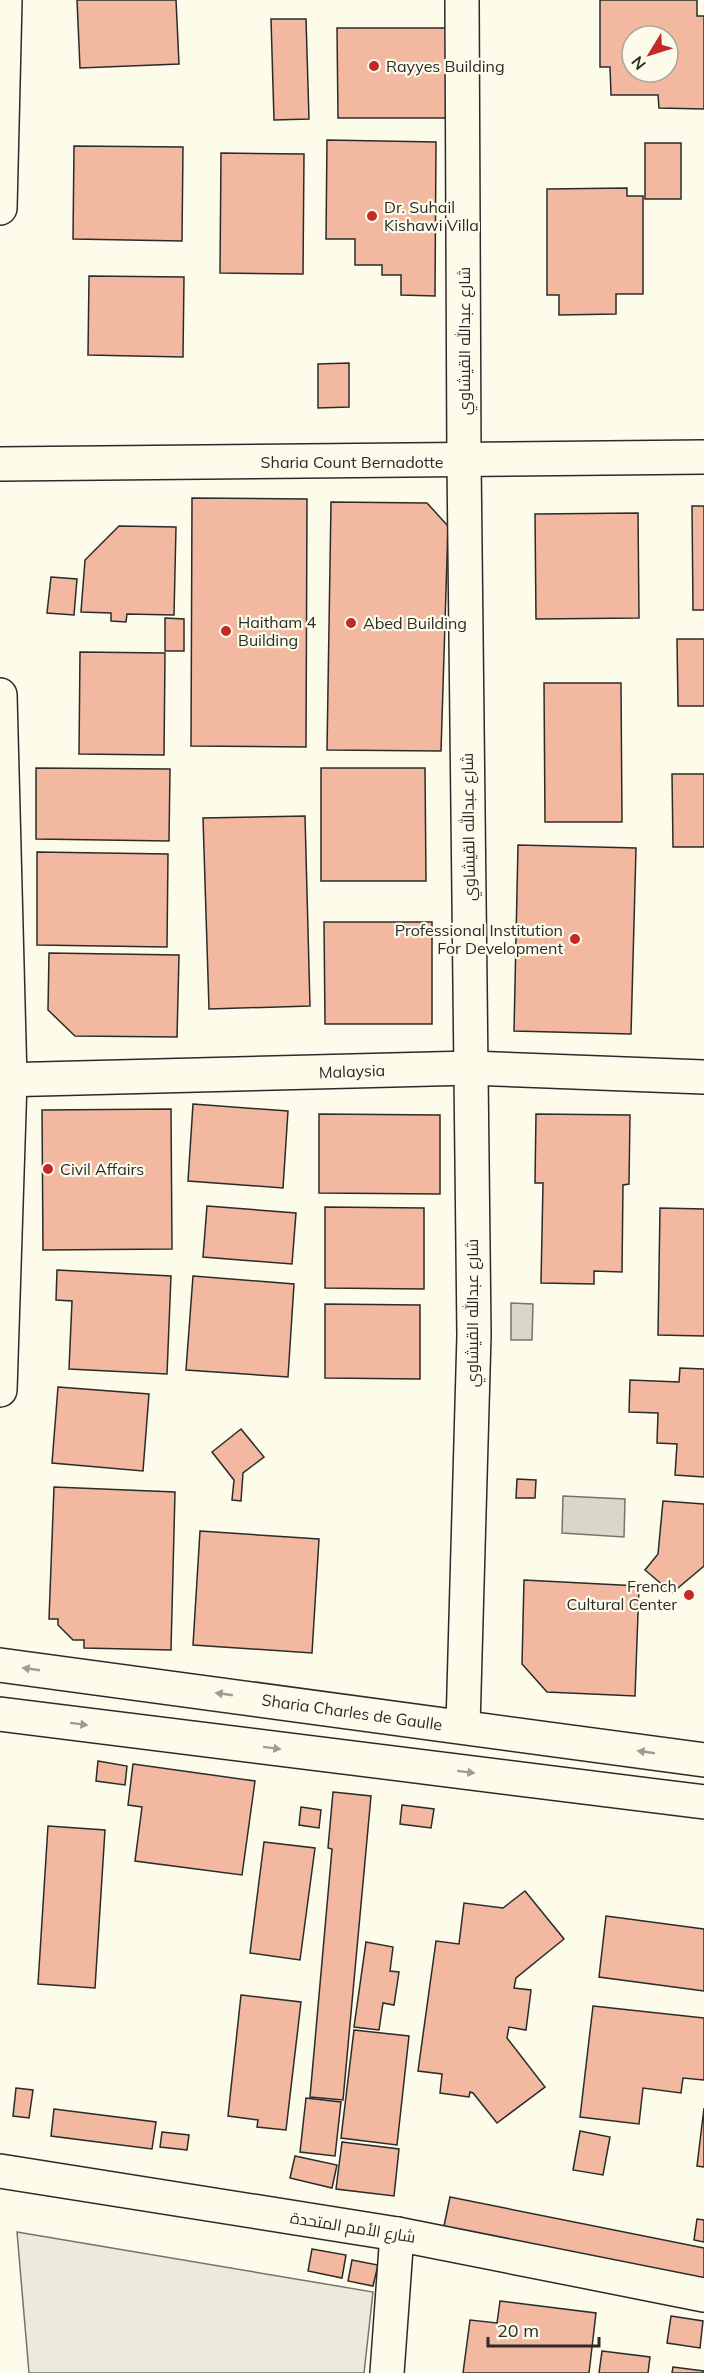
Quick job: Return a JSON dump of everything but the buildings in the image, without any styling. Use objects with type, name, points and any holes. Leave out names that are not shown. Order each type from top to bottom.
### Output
[{"type":"street","points":[[0,208],[5,0]]},
{"type":"street","name":"شارع عبدالله القيشاوي","points":[[462,0],[474,1335],[464,1726]]},
{"type":"street","name":"Sharia Count Bernadotte","points":[[0,464],[704,457]]},
{"type":"street","points":[[0,695],[5,1080],[0,1390]]},
{"type":"street","name":"Malaysia","points":[[5,1080],[471,1068],[704,1077]]},
{"type":"street","name":"Sharia Charles de Gaulle","points":[[0,1665],[704,1760]]},
{"type":"street","points":[[0,1714],[704,1802]]},
{"type":"street","name":"شارع الأمم المتحدة","points":[[0,2171],[396,2234],[704,2295]]},
{"type":"street","points":[[387,2373],[396,2234]]},
{"type":"shaded area","points":[[511,1303],[533,1304],[532,1340],[511,1340]]},
{"type":"shaded area","points":[[563,1496],[625,1499],[624,1537],[562,1533]]},
{"type":"shaded area","points":[[17,2232],[373,2292],[364,2373],[29,2373]]},
{"type":"place","name":"Rayyes Building","points":[[374,66]]},
{"type":"place","name":"Dr. Suhail Kishawi Villa","points":[[372,216]]},
{"type":"place","name":"Abed Building","points":[[351,623]]},
{"type":"place","name":"Haitham 4 Building","points":[[226,631]]},
{"type":"place","name":"Professional Institution For Development","points":[[575,939]]},
{"type":"place","name":"Civil Affairs","points":[[48,1169]]},
{"type":"place","name":"French Cultural Center","points":[[689,1595]]}]
